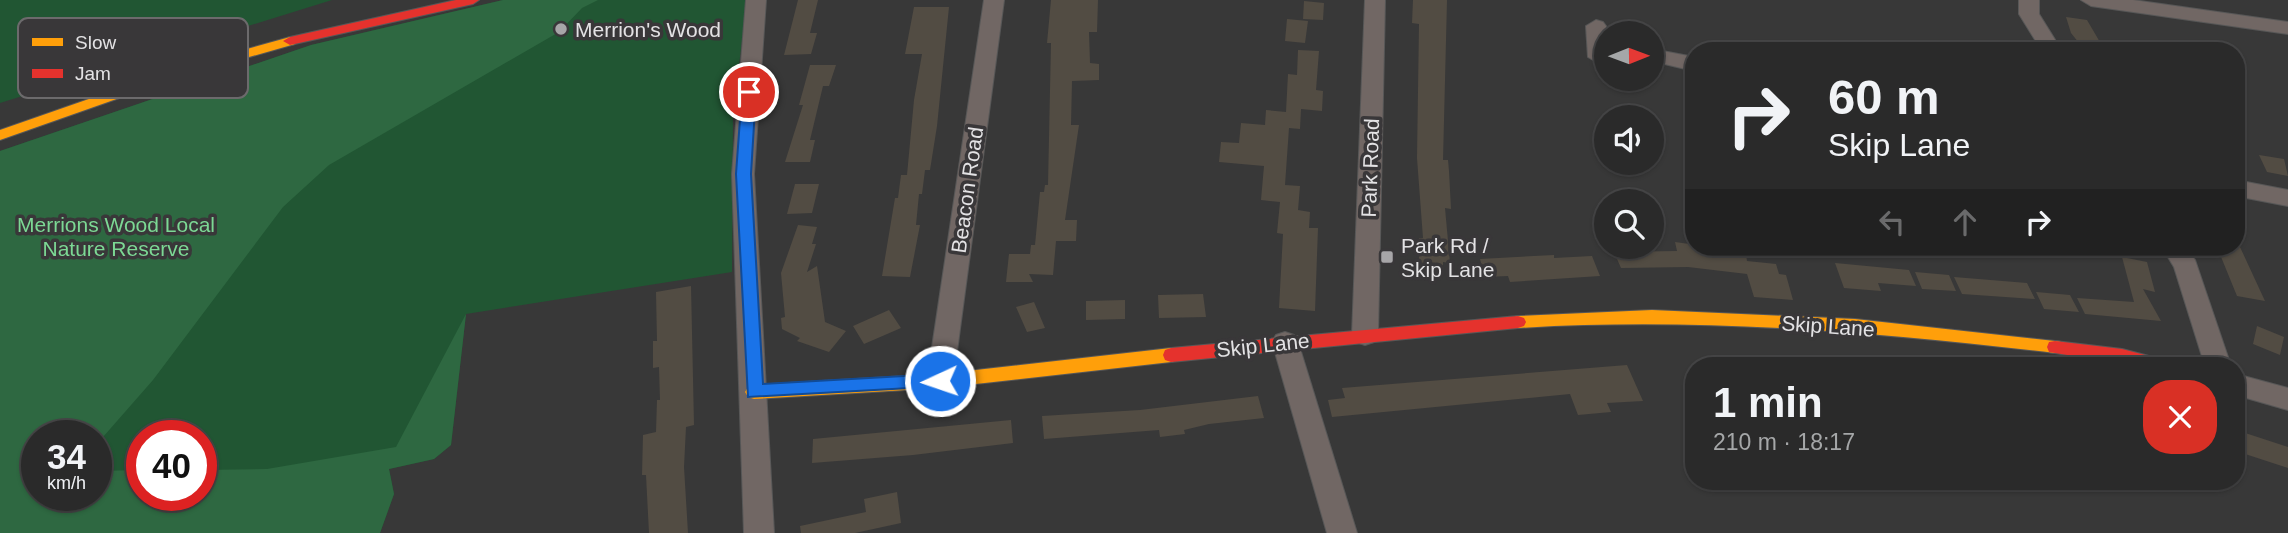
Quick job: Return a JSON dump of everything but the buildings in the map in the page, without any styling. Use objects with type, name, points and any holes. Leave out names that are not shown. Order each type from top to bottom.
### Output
[{"type":"main road","points":[[248,52],[473,0]]},
{"type":"main road","points":[[248,37],[297,22]]},
{"type":"main road","points":[[0,135],[106,98]]},
{"type":"main road","name":"Skip Lane","points":[[754,392],[940,381],[1285,342],[1552,319],[1688,315],[1973,337],[2126,357]]},
{"type":"street","points":[[756,0],[743,174],[759,533]]},
{"type":"street","name":"Beacon Road","points":[[940,381],[994,0]]},
{"type":"street","name":"Park Road","points":[[1365,335],[1375,0]]},
{"type":"street","points":[[2029,0],[2029,14],[2046,42]]},
{"type":"street","points":[[2091,0],[2288,28]]},
{"type":"street","points":[[1664,58],[1685,62]]},
{"type":"street","points":[[2245,190],[2288,198]]},
{"type":"street","points":[[2180,256],[2186,266],[2215,357]]},
{"type":"street","points":[[1285,342],[1342,533]]},
{"type":"street","points":[[2245,387],[2288,399]]},
{"type":"green space","points":[[0,0],[332,0],[248,26],[248,18],[18,18],[18,97],[0,103]]},
{"type":"green space","points":[[503,0],[747,0],[733,114],[732,272],[466,314],[451,445],[434,459],[389,469],[394,494],[380,533],[0,533],[0,151],[156,98],[248,98],[248,66],[311,45]]},
{"type":"green space","name":"Merrions Wood Local Nature Reserve","points":[[503,0],[598,0],[582,8],[559,32],[329,165],[283,207],[153,380],[112,427],[112,420],[21,420],[21,511],[112,511],[112,471],[126,470],[126,511],[217,511],[217,470],[267,469],[396,447],[466,314],[451,445],[434,459],[389,469],[394,494],[380,533],[0,533],[0,151],[156,98],[248,98],[248,66],[311,45]]},
{"type":"traffic: slow","points":[[248,53],[290,41]]},
{"type":"traffic: slow","points":[[0,135],[106,98]]},
{"type":"traffic: slow","points":[[1518,322],[1652,316],[1787,321],[1855,325],[2055,347]]},
{"type":"traffic: slow","points":[[754,392],[940,381],[1171,355]]},
{"type":"traffic: jam","points":[[290,41],[473,0]]},
{"type":"traffic: jam","points":[[1171,355],[1518,322]]},
{"type":"traffic: jam","points":[[2055,347],[2126,357]]},
{"type":"place","name":"Merrion's Wood","points":[[561,29]]},
{"type":"place","name":"Park Rd / Skip Lane","points":[[1387,257]]},
{"type":"route","points":[[749,92],[743,174],[754,392],[940,381]]}]
